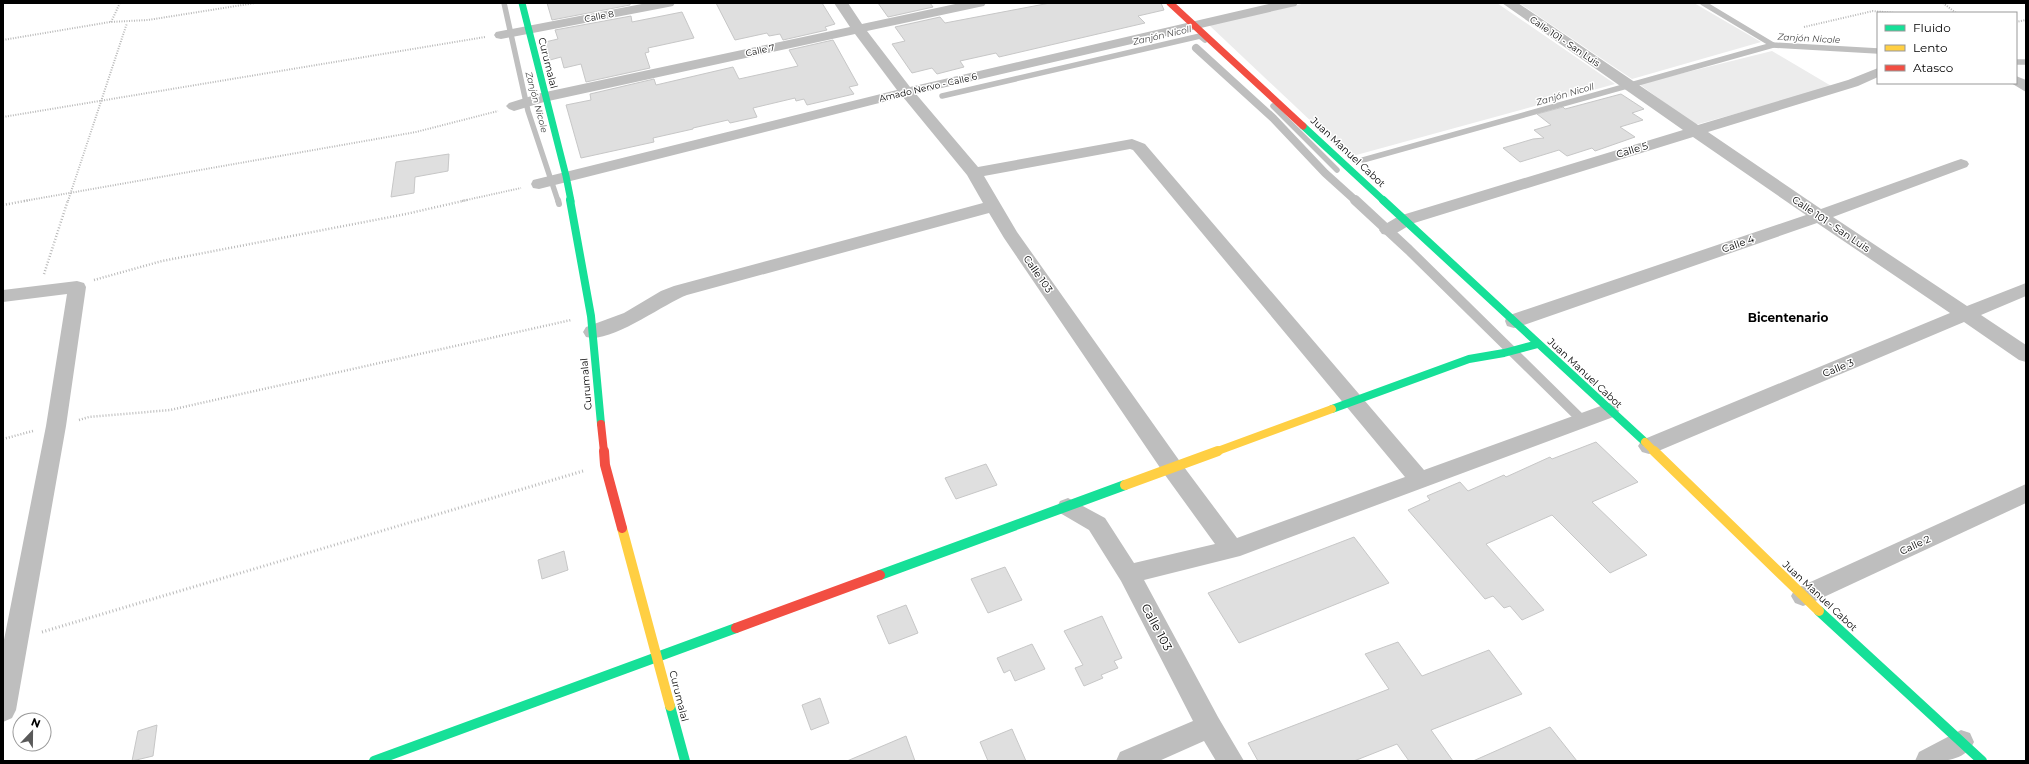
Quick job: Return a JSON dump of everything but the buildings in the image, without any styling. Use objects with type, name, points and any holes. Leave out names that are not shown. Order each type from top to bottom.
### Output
[{"type":"street","name":"Curumalal","points":[[522,3],[543,97],[566,176],[592,324],[605,465],[685,761]]},
{"type":"street","name":"Calle 8","points":[[501,35],[668,3]]},
{"type":"street","name":"Calle 103","points":[[841,3],[858,29],[906,92],[974,172],[1010,234],[1173,469],[1232,549]]},
{"type":"street","name":"Calle 7","points":[[514,106],[543,97],[979,3]]},
{"type":"street","name":"Juan Manuel Cabot","points":[[1170,3],[1514,321],[1609,411],[1649,446],[1803,596],[1982,761]]},
{"type":"street","name":"Amado Nervo - Calle 6","points":[[539,184],[906,92],[1291,3]]},
{"type":"street","name":"Calle 101 - San Luis","points":[[1509,3],[1819,216],[2026,355]]},
{"type":"street","name":"Calle 5","points":[[1388,230],[1405,220],[1853,83],[1877,72]]},
{"type":"street","points":[[2017,81],[2026,87]]},
{"type":"street","points":[[974,172],[1132,144],[1139,147],[1420,480]]},
{"type":"street","name":"Calle 4","points":[[1514,321],[1819,216],[1961,164]]},
{"type":"street","points":[[592,324],[631,318],[668,295],[682,290],[994,206]]},
{"type":"street","points":[[3,296],[77,287],[56,426],[3,710]]},
{"type":"street","name":"Calle 3","points":[[1649,446],[2026,289]]},
{"type":"street","points":[[374,761],[1173,469],[1468,359],[1512,351],[1538,344]]},
{"type":"street","points":[[1129,574],[1232,549],[1609,411]]},
{"type":"street","name":"Calle 2","points":[[1803,596],[2026,493]]},
{"type":"street","name":"Calle 103","points":[[1068,507],[1097,524],[1129,574],[1209,726],[1231,761]]},
{"type":"street","points":[[1129,761],[1209,726]]},
{"type":"street","points":[[1928,761],[1961,742]]},
{"type":"lane","points":[[1196,48],[1273,118],[1324,173],[1388,230],[1583,421]]},
{"type":"path","points":[[110,22],[120,3]]},
{"type":"path","points":[[3,40],[110,22],[127,23],[254,3]]},
{"type":"path","points":[[1944,3],[1955,12]]},
{"type":"path","points":[[1804,27],[1873,11],[1884,12]]},
{"type":"path","points":[[38,292],[127,23]]},
{"type":"path","points":[[3,117],[100,102],[410,48],[501,35]]},
{"type":"path","points":[[3,205],[416,132],[463,121],[514,106]]},
{"type":"path","points":[[77,287],[123,270],[162,261],[406,214],[539,184]]},
{"type":"path","points":[[3,439],[89,417],[170,410],[592,324]]},
{"type":"path","points":[[16,640],[605,465]]},
{"type":"shaded area","points":[[1306,3],[1497,3],[1615,84],[1349,157],[1209,25]]},
{"type":"shaded area","points":[[1519,3],[1694,3],[1761,42],[1632,79]]},
{"type":"shaded area","points":[[1772,51],[1833,87],[1695,125],[1639,84]]},
{"type":"waterway","name":"Zanjón Nicole","points":[[504,3],[528,111],[558,201]]},
{"type":"waterway","name":"Zanjón Nicole","points":[[1703,3],[1773,45]]},
{"type":"waterway","name":"Zanjón Nicoll","points":[[942,96],[1200,36],[1205,40]]},
{"type":"waterway","name":"Zanjón Nicoll","points":[[1363,160],[1773,45]]},
{"type":"waterway","name":"Zanjón Nicole","points":[[1773,45],[1877,51]]},
{"type":"waterway","name":"Zanjón Nicole","points":[[2017,62],[2026,62]]},
{"type":"waterway","name":"Zanjón Nicoll","points":[[1273,106],[1337,170]]},
{"type":"waterway","name":"Zanjón Nicole","points":[[558,200],[559,204]]},
{"type":"traffic: fast","points":[[522,3],[566,176],[591,316],[601,424]]},
{"type":"traffic: fast","points":[[1303,126],[1645,442]]},
{"type":"traffic: fast","points":[[1332,409],[1469,359],[1504,353],[1538,344]]},
{"type":"traffic: fast","points":[[880,575],[1125,485]]},
{"type":"traffic: fast","points":[[1819,611],[1982,761]]},
{"type":"traffic: fast","points":[[374,761],[736,628]]},
{"type":"traffic: fast","points":[[670,706],[685,761]]},
{"type":"traffic: slow","points":[[1125,485],[1332,409]]},
{"type":"traffic: slow","points":[[1645,442],[1819,611]]},
{"type":"traffic: slow","points":[[622,528],[670,706]]},
{"type":"traffic: jam","points":[[1170,3],[1303,126]]},
{"type":"traffic: jam","points":[[601,424],[605,465],[622,528]]},
{"type":"traffic: jam","points":[[736,628],[880,575]]},
{"type":"district","name":"Bicentenario","points":[[1788,317]]}]
